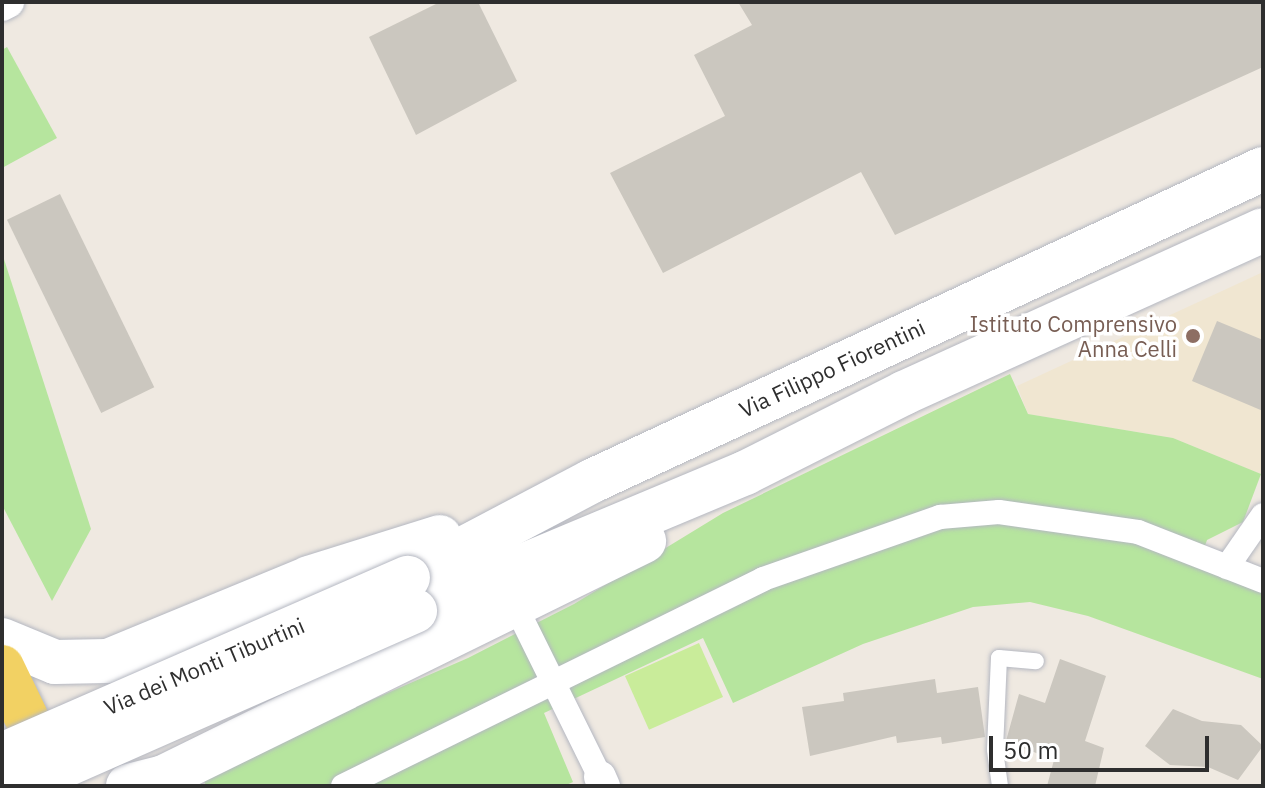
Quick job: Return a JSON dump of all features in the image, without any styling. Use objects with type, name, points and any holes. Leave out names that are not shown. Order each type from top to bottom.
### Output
[{"type":"main road","name":"Via Filippo Fiorentini","points":[[411,594],[592,481],[1263,169]]},
{"type":"main road","points":[[411,594],[745,473],[1263,230]]},
{"type":"main road","points":[[128,786],[178,776],[516,607],[666,529],[745,473]]},
{"type":"main road","points":[[2,640],[55,662],[108,661],[309,578],[386,557],[592,481]]},
{"type":"main road","name":"Via dei Monti Tiburtini","points":[[2,755],[411,594]]},
{"type":"main road","name":"Via dei Monti Tiburtini","points":[[18,786],[411,594]]},
{"type":"main road","points":[[2,667],[59,786]]},
{"type":"main road","points":[[2,769],[41,786]]},
{"type":"street","points":[[2,5],[8,2]]},
{"type":"street","points":[[343,786],[763,579],[940,517],[999,512],[1060,517],[1138,532],[1263,581]]},
{"type":"street","points":[[1227,567],[1263,515]]},
{"type":"street","points":[[516,607],[567,703],[602,781]]},
{"type":"lane","points":[[1000,786],[995,749],[999,658],[1036,661]]},
{"type":"shaded area","name":"Istituto Comprensivo Anna Celli","points":[[1263,272],[1263,475],[1173,438],[1028,414],[1017,386]]},
{"type":"green space","points":[[7,47],[57,138],[2,168],[2,50]]},
{"type":"green space","points":[[2,253],[91,529],[52,601],[2,505]]},
{"type":"green space","points":[[1010,374],[1028,414],[1173,438],[1261,474],[1243,522],[1207,540],[1198,566],[1263,590],[1263,679],[1088,616],[1030,602],[973,607],[863,644],[733,703],[703,638],[544,713],[573,782],[564,786],[206,786],[204,781],[263,747],[468,658],[574,604],[723,513]]},
{"type":"green space","points":[[699,643],[723,697],[649,730],[625,676]]},
{"type":"building","points":[[440,2],[478,2],[517,81],[416,135],[369,37]]},
{"type":"building","points":[[738,2],[1263,2],[1263,67],[895,235],[861,172],[663,273],[610,173],[725,116],[694,55],[752,25]]},
{"type":"building","points":[[60,194],[154,387],[101,413],[7,220]]},
{"type":"building","points":[[1217,321],[1263,340],[1263,411],[1192,381]]},
{"type":"building","points":[[1060,659],[1106,676],[1085,741],[1104,748],[1095,786],[1047,786],[1054,760],[1006,741],[1019,694],[1045,703]]},
{"type":"building","points":[[935,679],[937,693],[978,687],[985,737],[942,744],[941,737],[897,743],[896,736],[810,756],[802,707],[844,701],[843,693]]},
{"type":"building","points":[[1173,709],[1202,721],[1241,725],[1263,746],[1238,780],[1208,767],[1170,765],[1145,746]]},
{"type":"place","name":"Istituto Comprensivo Anna Celli","points":[[1193,336]]}]
